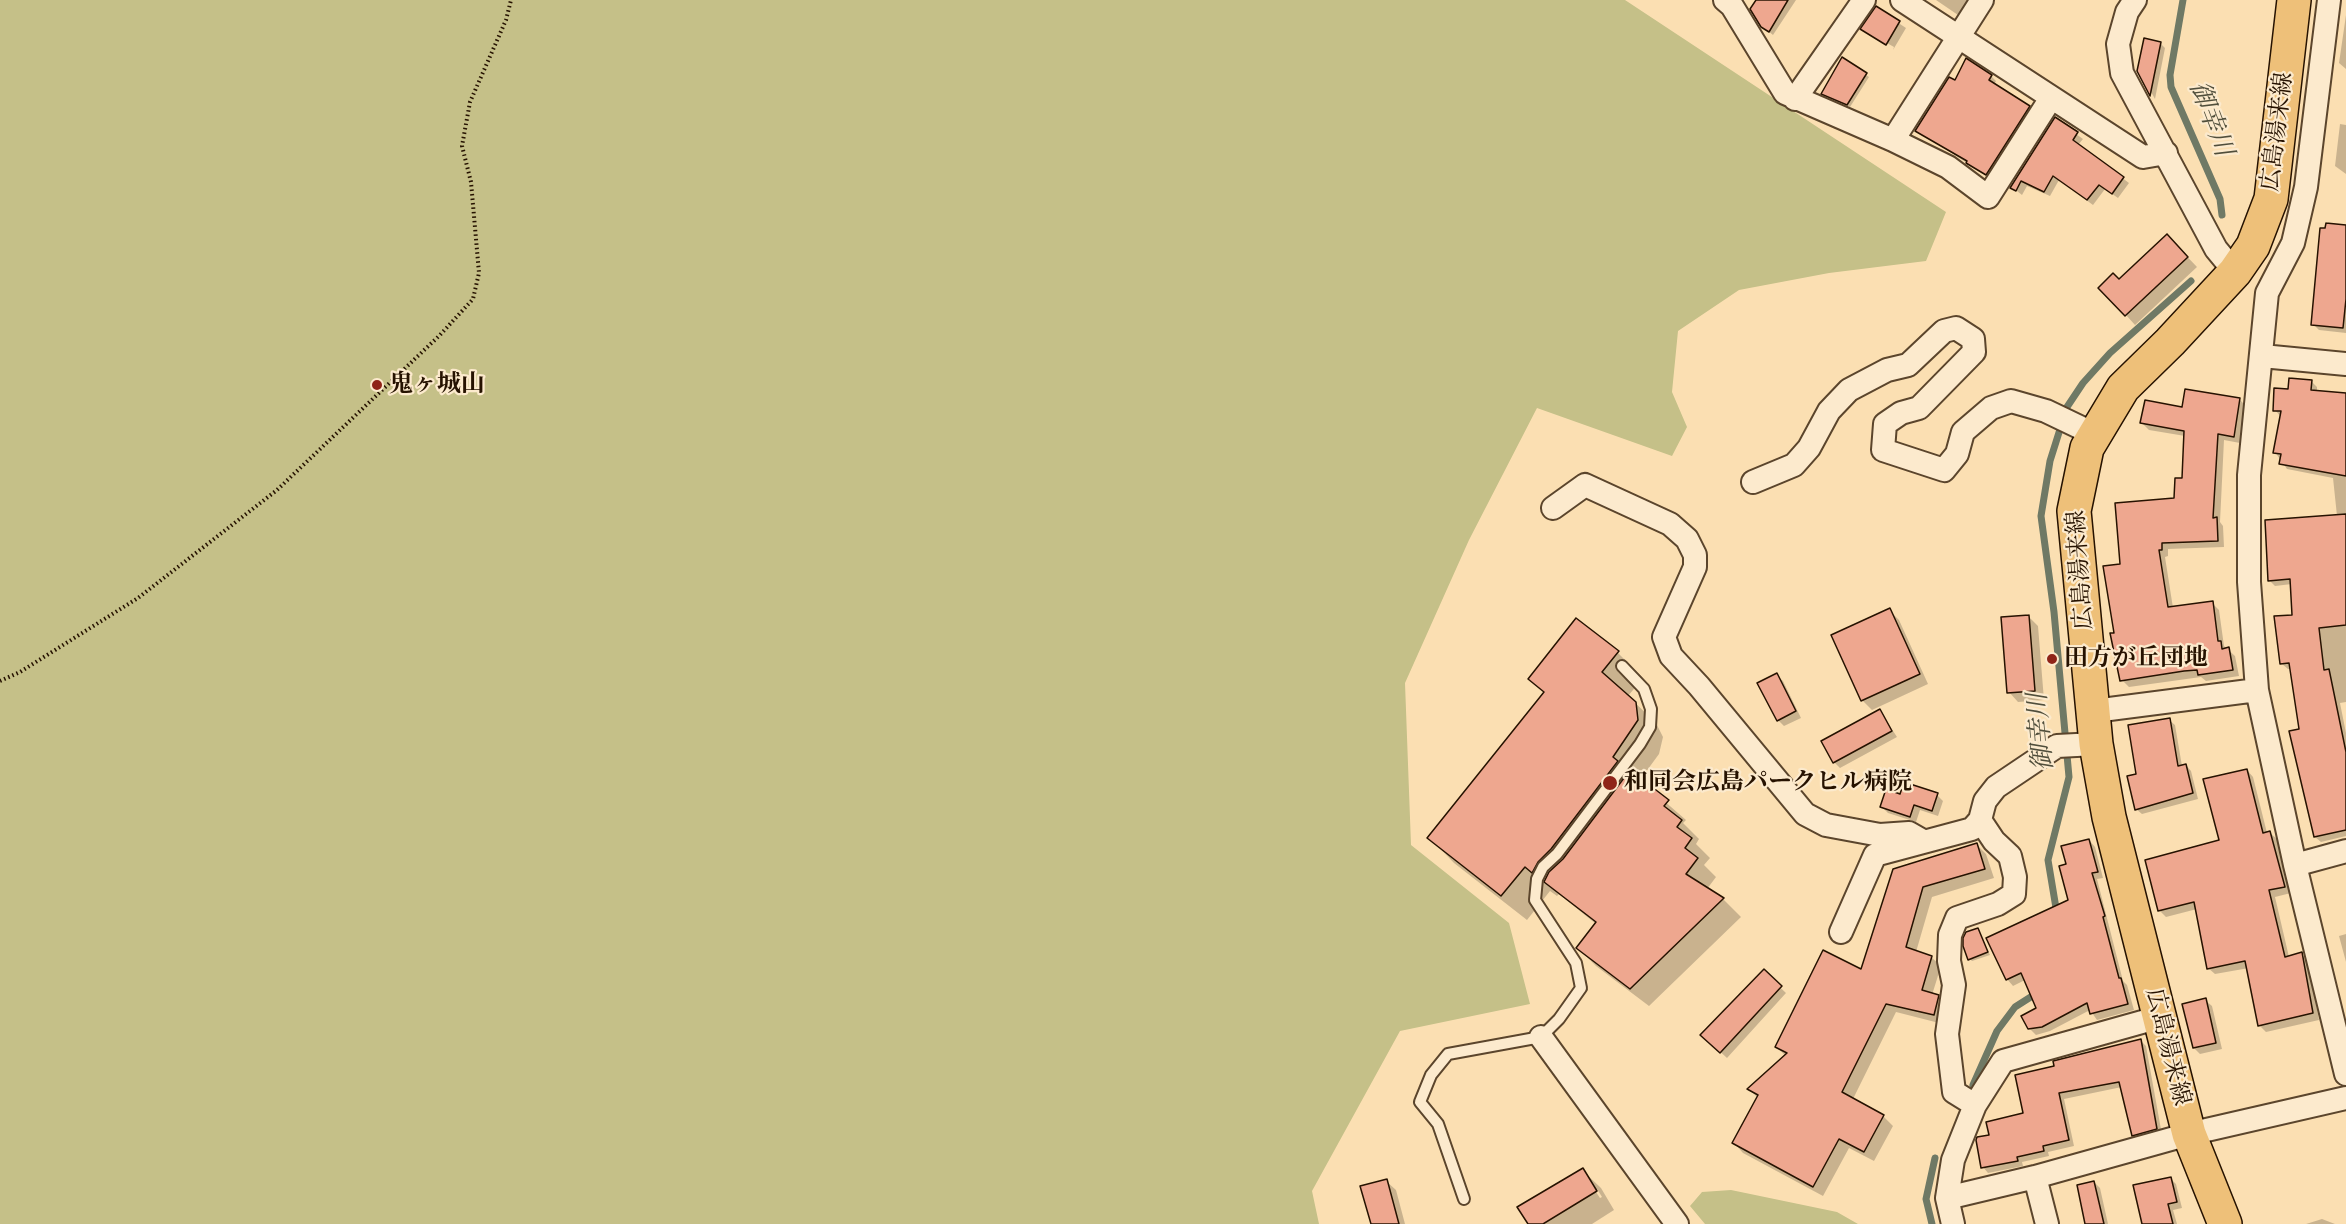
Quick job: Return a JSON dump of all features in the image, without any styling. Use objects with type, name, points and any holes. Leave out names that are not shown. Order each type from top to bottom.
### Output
[{"type":"main road","name":"広島湯来線","points":[[2225,1224],[2189,1134],[2109,817],[2096,744],[2074,511],[2085,458],[2094,434],[2123,388],[2170,342],[2235,272],[2253,246],[2271,199],[2294,0]]},
{"type":"street","points":[[1795,99],[1864,0]]},
{"type":"street","points":[[1902,0],[2143,157],[2166,153]]},
{"type":"street","points":[[1893,140],[1982,0]]},
{"type":"street","points":[[2329,0],[2306,187],[2293,243],[2267,293],[2249,476],[2249,582],[2257,690],[2295,865],[2346,1074]]},
{"type":"street","points":[[1731,2],[1785,93],[1893,140],[1948,167],[1988,197],[2051,98]]},
{"type":"street","points":[[2125,4],[2118,44],[2122,73],[2216,249],[2235,272]]},
{"type":"street","points":[[1753,482],[1794,465],[1809,448],[1829,411],[1849,390],[1887,370],[1908,365],[1944,331],[1956,328],[1973,339],[1974,352],[1919,408],[1901,413],[1885,424],[1883,450],[1944,470],[1957,454],[1963,432],[1991,408],[2011,401],[2046,411],[2094,434]]},
{"type":"street","points":[[2262,356],[2346,364]]},
{"type":"street","points":[[1553,508],[1584,485],[1670,524],[1687,539],[1695,555],[1695,567],[1664,637],[1671,656],[1700,686],[1805,814],[1826,825],[1880,835],[1909,833],[1923,841]]},
{"type":"street","points":[[2094,711],[2257,690]]},
{"type":"street","points":[[1840,932],[1875,855],[1972,829],[1980,820],[1985,801],[1996,787],[2056,746],[2096,744]]},
{"type":"street","points":[[1975,1105],[1954,1092],[1947,1034],[1954,985],[1949,961],[1950,935],[1957,918],[1998,904],[2014,894],[2015,877],[2010,856],[1994,841],[1980,820]]},
{"type":"street","points":[[2295,865],[2346,851]]},
{"type":"street","points":[[1953,1224],[1947,1198],[1953,1160],[1975,1105],[2003,1061],[2160,1017]]},
{"type":"street","points":[[1541,1037],[1677,1224]]},
{"type":"street","points":[[1947,1198],[2035,1177],[2189,1134],[2346,1098]]},
{"type":"street","points":[[2035,1177],[2047,1224]]},
{"type":"lane","points":[[1464,1199],[1438,1124],[1420,1102],[1431,1075],[1448,1054],[1541,1037],[1559,1019],[1581,988],[1576,963],[1535,900],[1537,879],[1543,867],[1557,854],[1640,744],[1650,727],[1651,709],[1644,689],[1622,666]]},
{"type":"path","points":[[0,681],[20,672],[138,598],[277,490],[440,335],[473,299],[480,273],[471,182],[462,146],[470,102],[506,20],[511,0]]},
{"type":"shaded area","points":[[0,0],[1625,0],[1946,212],[1926,261],[1829,273],[1739,290],[1678,331],[1672,392],[1687,427],[1672,456],[1537,408],[1469,540],[1405,683],[1411,845],[1509,923],[1530,1004],[1400,1031],[1312,1191],[1319,1224],[0,1224]]},
{"type":"shaded area","points":[[1731,1190],[1837,1212],[1858,1224],[1705,1224],[1690,1206],[1702,1192]]},
{"type":"building","points":[[1756,0],[1788,0],[1769,32],[1761,27],[1750,9]]},
{"type":"building","points":[[1876,6],[1900,21],[1886,45],[1860,29]]},
{"type":"building","points":[[2144,38],[2161,42],[2150,96],[2137,71]]},
{"type":"building","points":[[1842,57],[1867,73],[1847,105],[1821,94]]},
{"type":"building","points":[[1966,58],[1992,75],[1989,80],[2030,106],[1986,175],[1966,163],[1967,161],[1915,131],[1949,77],[1955,80]]},
{"type":"building","points":[[2055,117],[2078,132],[2073,140],[2124,177],[2112,194],[2099,185],[2087,200],[2053,176],[2044,192],[2021,181],[2016,191],[2010,188]]},
{"type":"building","points":[[2326,223],[2346,225],[2346,299],[2343,328],[2311,325],[2320,228],[2325,228]]},
{"type":"building","points":[[2167,234],[2188,257],[2125,316],[2098,288],[2113,273],[2119,279]]},
{"type":"building","points":[[2289,378],[2312,380],[2311,390],[2346,393],[2346,476],[2279,464],[2281,454],[2273,453],[2281,411],[2273,411],[2274,388],[2288,389]]},
{"type":"building","points":[[2185,389],[2240,398],[2234,437],[2218,434],[2213,518],[2217,517],[2218,541],[2162,543],[2162,550],[2159,550],[2168,607],[2213,601],[2218,641],[2221,641],[2222,649],[2229,647],[2233,670],[2198,675],[2197,670],[2184,671],[2120,681],[2110,633],[2114,633],[2103,566],[2120,564],[2115,503],[2174,498],[2175,478],[2182,478],[2184,431],[2140,423],[2145,400],[2182,407]]},
{"type":"building","points":[[2346,514],[2346,625],[2319,628],[2324,670],[2329,669],[2346,752],[2346,830],[2314,837],[2289,731],[2299,729],[2289,663],[2280,664],[2274,616],[2292,615],[2290,579],[2268,581],[2265,520]]},
{"type":"building","points":[[1890,608],[1920,674],[1861,701],[1831,635]]},
{"type":"building","points":[[2029,615],[2035,691],[2007,693],[2001,617]]},
{"type":"building","points":[[1576,618],[1619,651],[1602,672],[1636,702],[1638,720],[1613,757],[1618,761],[1551,849],[1538,862],[1532,873],[1525,867],[1501,896],[1427,838],[1544,692],[1528,679]]},
{"type":"building","points":[[1777,673],[1796,711],[1777,721],[1757,683]]},
{"type":"building","points":[[1880,709],[1892,731],[1833,763],[1821,741]]},
{"type":"building","points":[[2170,718],[2178,766],[2186,764],[2193,793],[2135,810],[2127,776],[2136,774],[2128,725]]},
{"type":"building","points":[[2247,769],[2263,833],[2270,831],[2285,887],[2269,890],[2285,957],[2302,952],[2313,1013],[2258,1026],[2245,961],[2207,969],[2194,902],[2158,911],[2145,860],[2219,840],[2203,779]]},
{"type":"building","points":[[1630,770],[1669,800],[1664,806],[1682,820],[1677,827],[1692,838],[1685,848],[1698,858],[1686,874],[1724,898],[1630,989],[1576,948],[1596,922],[1544,882],[1549,872],[1563,859]]},
{"type":"building","points":[[1904,782],[1938,793],[1932,811],[1914,805],[1910,817],[1880,807],[1886,789],[1900,794]]},
{"type":"building","points":[[2089,839],[2098,872],[2092,873],[2128,1004],[2090,1014],[2087,1003],[2042,1027],[2028,1029],[2021,1016],[2036,1008],[2021,973],[2006,980],[1986,938],[2068,900],[2059,866],[2066,864],[2061,846]]},
{"type":"building","points":[[1977,843],[1985,869],[1923,887],[1906,947],[1932,956],[1922,990],[1939,995],[1934,1015],[1886,1004],[1842,1092],[1884,1115],[1864,1152],[1839,1139],[1813,1187],[1732,1143],[1758,1095],[1747,1089],[1787,1053],[1775,1047],[1823,950],[1861,969],[1893,869]]},
{"type":"building","points":[[1978,928],[1988,952],[1968,960],[1963,938],[1966,932]]},
{"type":"building","points":[[1764,969],[1782,986],[1720,1053],[1700,1035]]},
{"type":"building","points":[[2206,998],[2216,1043],[2193,1048],[2182,1004]]},
{"type":"building","points":[[2141,1039],[2157,1129],[2132,1136],[2119,1082],[2059,1093],[2069,1140],[2043,1146],[2044,1151],[2017,1157],[2018,1161],[1981,1168],[1976,1140],[1977,1137],[1989,1135],[1986,1122],[2023,1113],[2015,1075],[2054,1066],[2053,1061]]},
{"type":"building","points":[[1583,1168],[1597,1191],[1543,1224],[1528,1224],[1517,1207]]},
{"type":"building","points":[[2171,1177],[2177,1202],[2168,1204],[2173,1224],[2142,1224],[2133,1185]]},
{"type":"building","points":[[1387,1179],[1399,1224],[1371,1224],[1360,1186]]},
{"type":"building","points":[[2094,1181],[2104,1224],[2085,1224],[2077,1185]]},
{"type":"waterway","name":"御幸川","points":[[2183,0],[2170,75],[2171,87],[2220,199],[2222,215]]},
{"type":"waterway","name":"御幸川","points":[[2057,914],[2048,860],[2069,777],[2054,612],[2041,516],[2050,461],[2067,407],[2083,383],[2110,353],[2191,281]]},
{"type":"waterway","name":"御幸川","points":[[1973,1085],[1997,1031],[2015,1007],[2037,993]]},
{"type":"waterway","name":"御幸川","points":[[1932,1224],[1926,1199],[1935,1158]]},
{"type":"place","name":"鬼ヶ城山","points":[[377,385]]},
{"type":"place","name":"田方が丘団地","points":[[2052,659]]},
{"type":"place","name":"和同会広島パークヒル病院","points":[[1610,783]]}]
